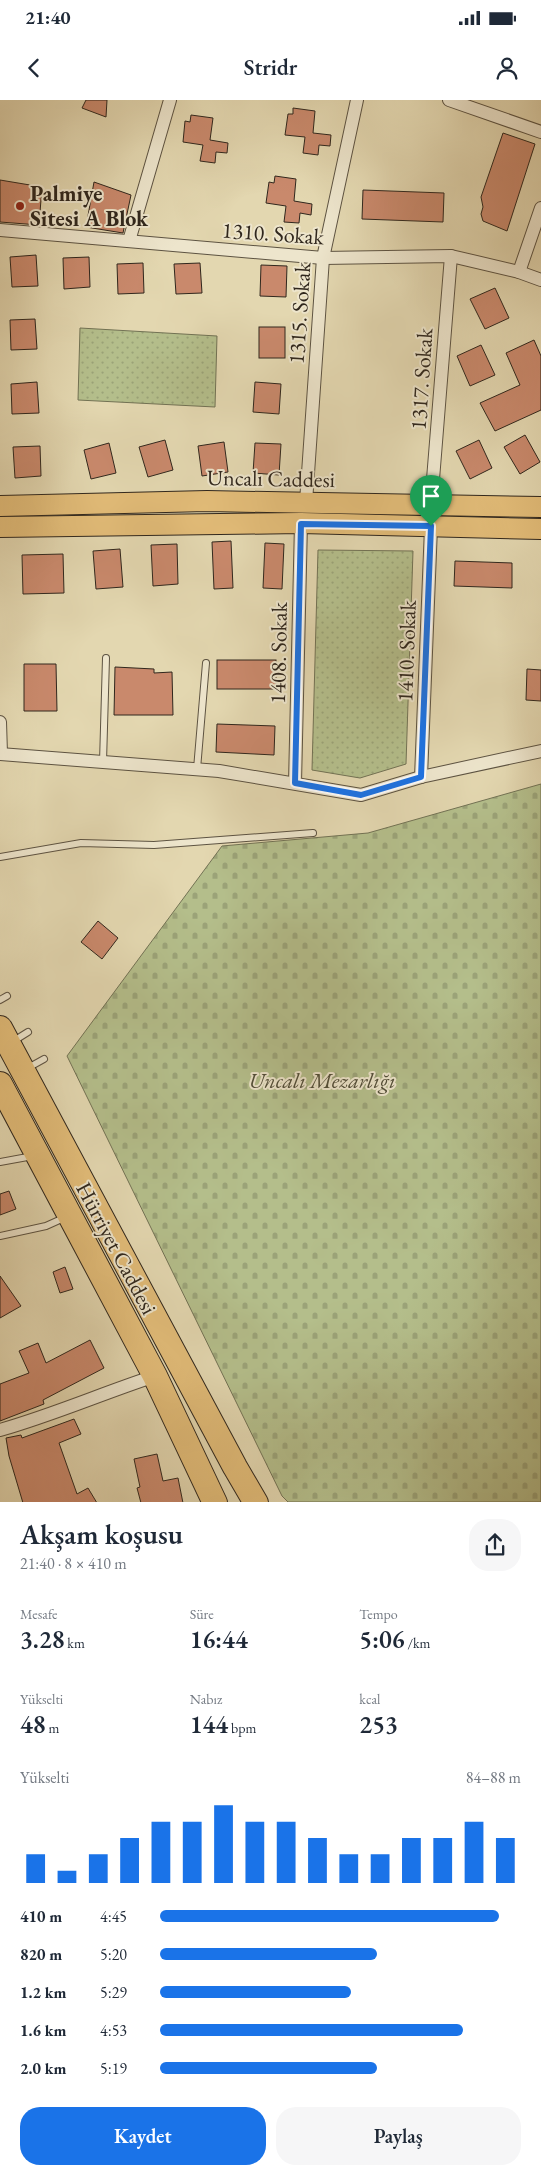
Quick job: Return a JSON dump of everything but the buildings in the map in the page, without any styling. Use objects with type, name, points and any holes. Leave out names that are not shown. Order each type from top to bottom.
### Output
[{"type":"highway","name":"Hürriyet Caddesi","points":[[12,1035],[23,1071],[235,1467],[256,1502]]},
{"type":"highway","points":[[0,1084],[155,1376],[214,1502]]},
{"type":"main road","name":"Uncalı Caddesi","points":[[0,506],[207,501],[541,507]]},
{"type":"main road","name":"Uncalı Caddesi","points":[[0,527],[301,524],[541,529]]},
{"type":"street","points":[[129,241],[170,100]]},
{"type":"street","name":"1315. Sokak","points":[[306,502],[323,258],[357,100]]},
{"type":"street","points":[[449,100],[541,132]]},
{"type":"street","points":[[519,272],[541,208]]},
{"type":"street","name":"1310. Sokak","points":[[0,230],[323,258],[451,256],[519,272],[541,280]]},
{"type":"street","name":"1317. Sokak","points":[[432,504],[451,256]]},
{"type":"street","name":"1408. Sokak","points":[[295,783],[301,524]]},
{"type":"street","name":"1410. Sokak","points":[[421,777],[431,526]]},
{"type":"street","points":[[0,722],[0,754],[197,769],[295,783],[361,795],[421,777],[541,751]]},
{"type":"street","points":[[0,1430],[34,1420],[79,1402],[155,1376]]},
{"type":"lane","points":[[103,762],[106,658]]},
{"type":"lane","points":[[197,769],[206,663]]},
{"type":"lane","points":[[0,857],[81,842],[154,845],[313,833]]},
{"type":"lane","points":[[0,1000],[7,996]]},
{"type":"lane","points":[[23,1071],[44,1059]]},
{"type":"lane","points":[[0,1162],[38,1155]]},
{"type":"lane","points":[[0,1236],[46,1226],[70,1216]]},
{"type":"green space","points":[[80,328],[217,336],[215,407],[78,400]]},
{"type":"green space","points":[[318,550],[413,551],[406,764],[360,778],[312,770]]},
{"type":"green space","name":"Uncalı Mezarlığı","points":[[541,784],[541,1502],[288,1502],[282,1496],[67,1056],[222,846],[368,833]]},
{"type":"place","name":"Palmiye Sitesi A Blok","points":[[20,206]]},
{"type":"route","points":[[301,524],[431,526],[421,777],[361,795],[295,783],[301,524]]}]
